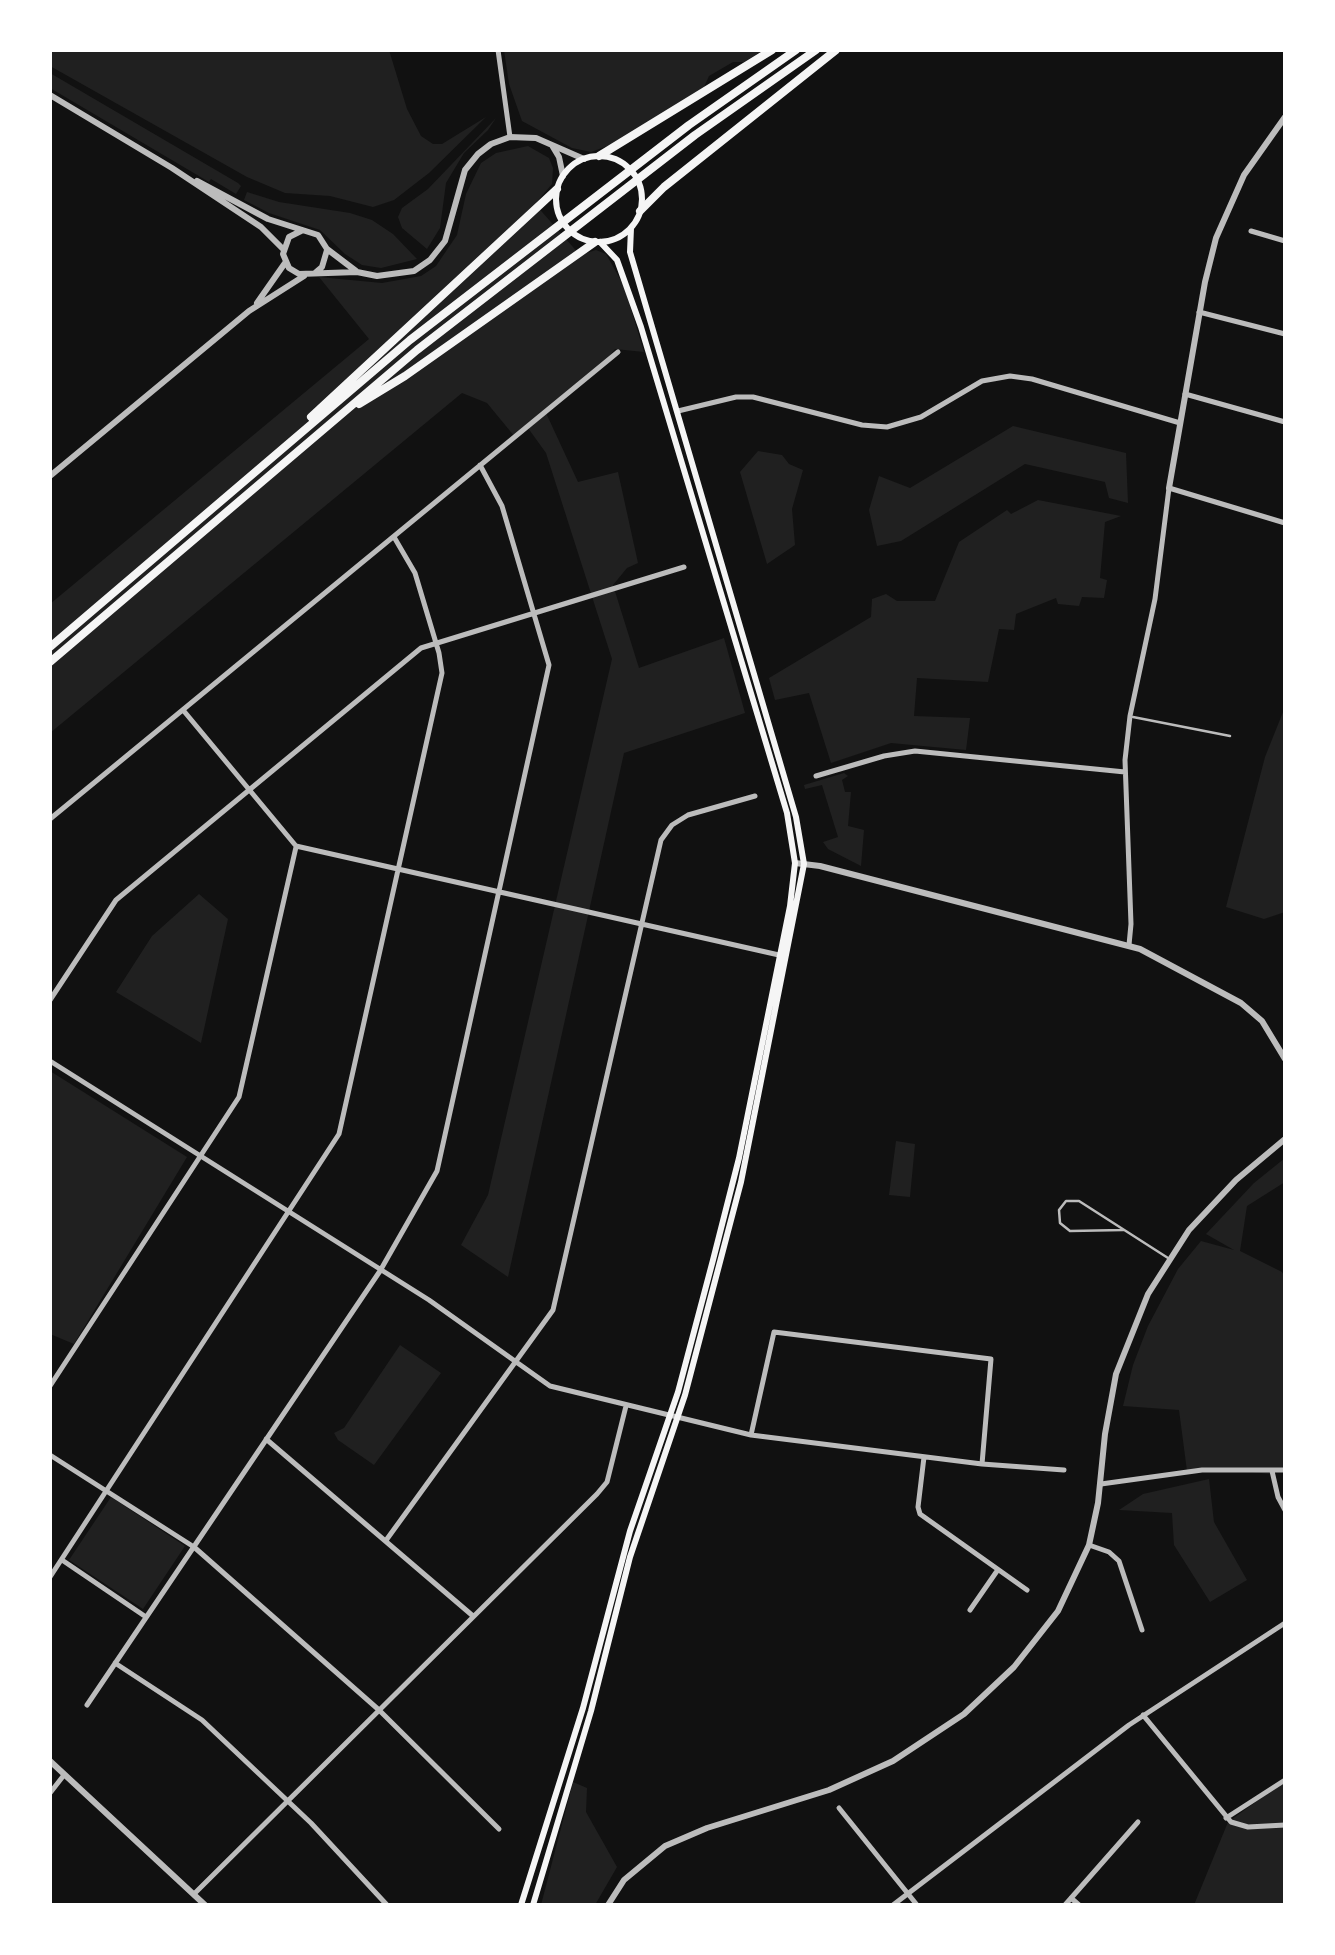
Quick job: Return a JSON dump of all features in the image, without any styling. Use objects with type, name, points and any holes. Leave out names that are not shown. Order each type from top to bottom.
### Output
[{"type":"highway","points":[[599,156],[772,50]]},
{"type":"highway","points":[[50,646],[410,340],[689,125],[796,50]]},
{"type":"highway","points":[[50,662],[417,350],[664,159],[816,50]]},
{"type":"highway","points":[[640,211],[664,187],[836,50]]},
{"type":"highway","points":[[270,458],[362,367],[557,189]]},
{"type":"highway","points":[[338,416],[405,376],[593,242]]},
{"type":"main road","points":[[533,1905],[747,1160],[800,863],[796,818],[630,252],[631,228],[642,199],[636,178],[615,160],[599,156],[584,159],[563,176],[556,207],[566,228],[610,251],[624,275],[800,863]]},
{"type":"main road","points":[[593,242],[616,238],[631,228]]},
{"type":"main road","points":[[521,1905],[586,1700],[630,1531],[674,1417]]},
{"type":"street","points":[[498,50],[510,137]]},
{"type":"street","points":[[50,95],[254,212],[318,235],[327,249],[357,272]]},
{"type":"street","points":[[1129,945],[1125,772],[1130,716],[1155,599],[1168,488],[1199,312],[1216,238],[1234,194],[1285,117]]},
{"type":"street","points":[[50,476],[249,312],[305,275],[396,275],[414,271],[430,260],[450,230],[466,170],[484,149],[510,137],[536,138],[584,159]]},
{"type":"street","points":[[552,146],[563,176]]},
{"type":"street","points":[[172,168],[261,228],[283,249]]},
{"type":"street","points":[[301,231],[289,237],[283,249],[285,263],[293,272],[305,275]]},
{"type":"street","points":[[1252,231],[1285,240]]},
{"type":"street","points":[[315,273],[326,258],[327,249]]},
{"type":"street","points":[[249,312],[285,263]]},
{"type":"street","points":[[1199,312],[1285,334]]},
{"type":"street","points":[[50,819],[618,352]]},
{"type":"street","points":[[667,414],[753,396],[862,425],[887,427],[921,417],[982,381],[1010,376],[1180,423]]},
{"type":"street","points":[[1185,394],[1285,422]]},
{"type":"street","points":[[88,1705],[380,1271],[437,1170],[549,665],[502,506],[480,465]]},
{"type":"street","points":[[1168,488],[1285,523]]},
{"type":"street","points":[[50,1577],[339,1134],[442,663],[410,560],[394,537]]},
{"type":"street","points":[[50,1000],[116,900],[420,648],[684,566]]},
{"type":"street","points":[[184,710],[296,846],[784,956]]},
{"type":"street","points":[[816,776],[916,751],[1125,772]]},
{"type":"street","points":[[387,1539],[550,1317],[556,1302],[656,851],[668,829],[688,814],[755,796]]},
{"type":"street","points":[[50,1386],[242,1090],[296,846]]},
{"type":"street","points":[[800,863],[1129,945],[1241,1002],[1282,1046],[1285,1059]]},
{"type":"street","points":[[50,1061],[429,1300],[550,1386],[751,1435],[982,1464],[1064,1470]]},
{"type":"street","points":[[608,1905],[624,1880],[666,1846],[851,1781],[893,1761],[945,1729],[991,1691],[1030,1649],[1068,1594],[1089,1546],[1116,1374],[1138,1314],[1188,1230],[1285,1138]]},
{"type":"street","points":[[751,1435],[774,1332],[991,1359],[982,1464]]},
{"type":"street","points":[[194,1894],[607,1482],[626,1406]]},
{"type":"street","points":[[266,1439],[474,1616]]},
{"type":"street","points":[[50,1455],[194,1547],[378,1710],[499,1829]]},
{"type":"street","points":[[924,1457],[920,1514],[1027,1590]]},
{"type":"street","points":[[1101,1484],[1202,1470],[1285,1470]]},
{"type":"street","points":[[1272,1471],[1285,1510]]},
{"type":"street","points":[[1089,1546],[1109,1552],[1119,1562],[1142,1630]]},
{"type":"street","points":[[62,1560],[146,1617]]},
{"type":"street","points":[[970,1610],[998,1570]]},
{"type":"street","points":[[893,1905],[1143,1715],[1285,1624]]},
{"type":"street","points":[[115,1664],[202,1720],[288,1801],[386,1905]]},
{"type":"street","points":[[1143,1715],[1226,1818],[1248,1827],[1285,1825]]},
{"type":"street","points":[[50,1761],[205,1905]]},
{"type":"street","points":[[50,1793],[66,1773]]},
{"type":"street","points":[[1226,1818],[1285,1780]]},
{"type":"street","points":[[838,1808],[918,1905]]},
{"type":"street","points":[[1065,1905],[1138,1822]]},
{"type":"street","points":[[1071,1898],[1079,1905]]},
{"type":"lane","points":[[1130,716],[1230,736]]},
{"type":"lane","points":[[1123,1230],[1070,1231],[1060,1223],[1059,1210],[1066,1201],[1078,1201],[1168,1258]]},
{"type":"shaded area","points":[[50,50],[389,50],[407,109],[421,136],[433,144],[442,144],[486,117],[429,173],[394,200],[373,207],[330,196],[285,193],[247,177],[50,66]]},
{"type":"shaded area","points":[[504,50],[764,50],[709,76],[704,87],[613,144],[591,152],[572,148],[522,121],[509,84]]},
{"type":"shaded area","points":[[50,73],[241,186],[236,194],[211,179],[209,182],[50,88]]},
{"type":"shaded area","points":[[496,118],[464,153],[446,183],[440,228],[427,249],[402,228],[398,217],[402,208],[428,189]]},
{"type":"shaded area","points":[[528,146],[549,158],[553,168],[552,184],[535,204],[580,255],[596,250],[606,254],[624,286],[644,352],[615,349],[604,364],[546,413],[578,482],[618,472],[638,563],[627,568],[613,585],[639,668],[724,638],[745,713],[624,753],[508,1277],[461,1245],[488,1195],[612,659],[546,453],[528,428],[515,437],[487,403],[462,393],[50,733],[50,604],[369,339],[319,277],[382,283],[421,276],[436,266],[457,235],[466,194],[481,163],[496,153]]},
{"type":"shaded area","points":[[247,192],[372,220],[393,234],[417,259],[381,268],[362,265],[320,230],[244,200]]},
{"type":"shaded area","points":[[1013,426],[1126,453],[1128,503],[1109,498],[1105,482],[1025,464],[901,541],[877,546],[869,510],[879,476],[910,488]]},
{"type":"shaded area","points":[[758,451],[782,455],[789,464],[803,470],[792,509],[795,545],[767,564],[740,472]]},
{"type":"shaded area","points":[[1038,500],[1121,516],[1105,522],[1100,578],[1107,580],[1104,598],[1082,597],[1079,606],[1058,604],[1056,598],[1016,614],[1014,630],[999,629],[988,682],[917,678],[914,716],[970,718],[966,750],[891,743],[831,763],[809,693],[775,700],[769,678],[871,617],[872,599],[886,594],[897,601],[935,601],[959,542],[1007,510],[1011,514]]},
{"type":"shaded area","points":[[1285,707],[1285,912],[1264,919],[1226,907],[1265,757]]},
{"type":"shaded area","points":[[844,773],[848,776],[842,780],[845,792],[851,792],[848,826],[864,830],[861,866],[828,849],[823,842],[838,837],[822,785],[805,789],[804,785]]},
{"type":"shaded area","points":[[199,894],[228,919],[201,1043],[116,992],[152,936]]},
{"type":"shaded area","points":[[50,1071],[187,1157],[74,1344],[50,1334]]},
{"type":"shaded area","points":[[896,1141],[915,1144],[910,1197],[889,1195]]},
{"type":"shaded area","points":[[1285,1158],[1285,1182],[1247,1206],[1240,1251],[1285,1277],[1285,1469],[1270,1474],[1216,1468],[1187,1471],[1179,1410],[1123,1406],[1133,1365],[1178,1269],[1201,1241],[1234,1250],[1206,1234],[1254,1183]]},
{"type":"shaded area","points":[[400,1345],[441,1373],[374,1465],[334,1433],[344,1428]]},
{"type":"shaded area","points":[[1209,1479],[1214,1522],[1247,1580],[1210,1602],[1174,1545],[1172,1513],[1119,1510],[1143,1494]]},
{"type":"shaded area","points":[[111,1497],[185,1546],[143,1609],[69,1560]]},
{"type":"shaded area","points":[[1285,1781],[1285,1905],[1194,1905],[1228,1822]]},
{"type":"shaded area","points":[[573,1782],[587,1788],[586,1812],[617,1867],[595,1905],[541,1905]]}]
